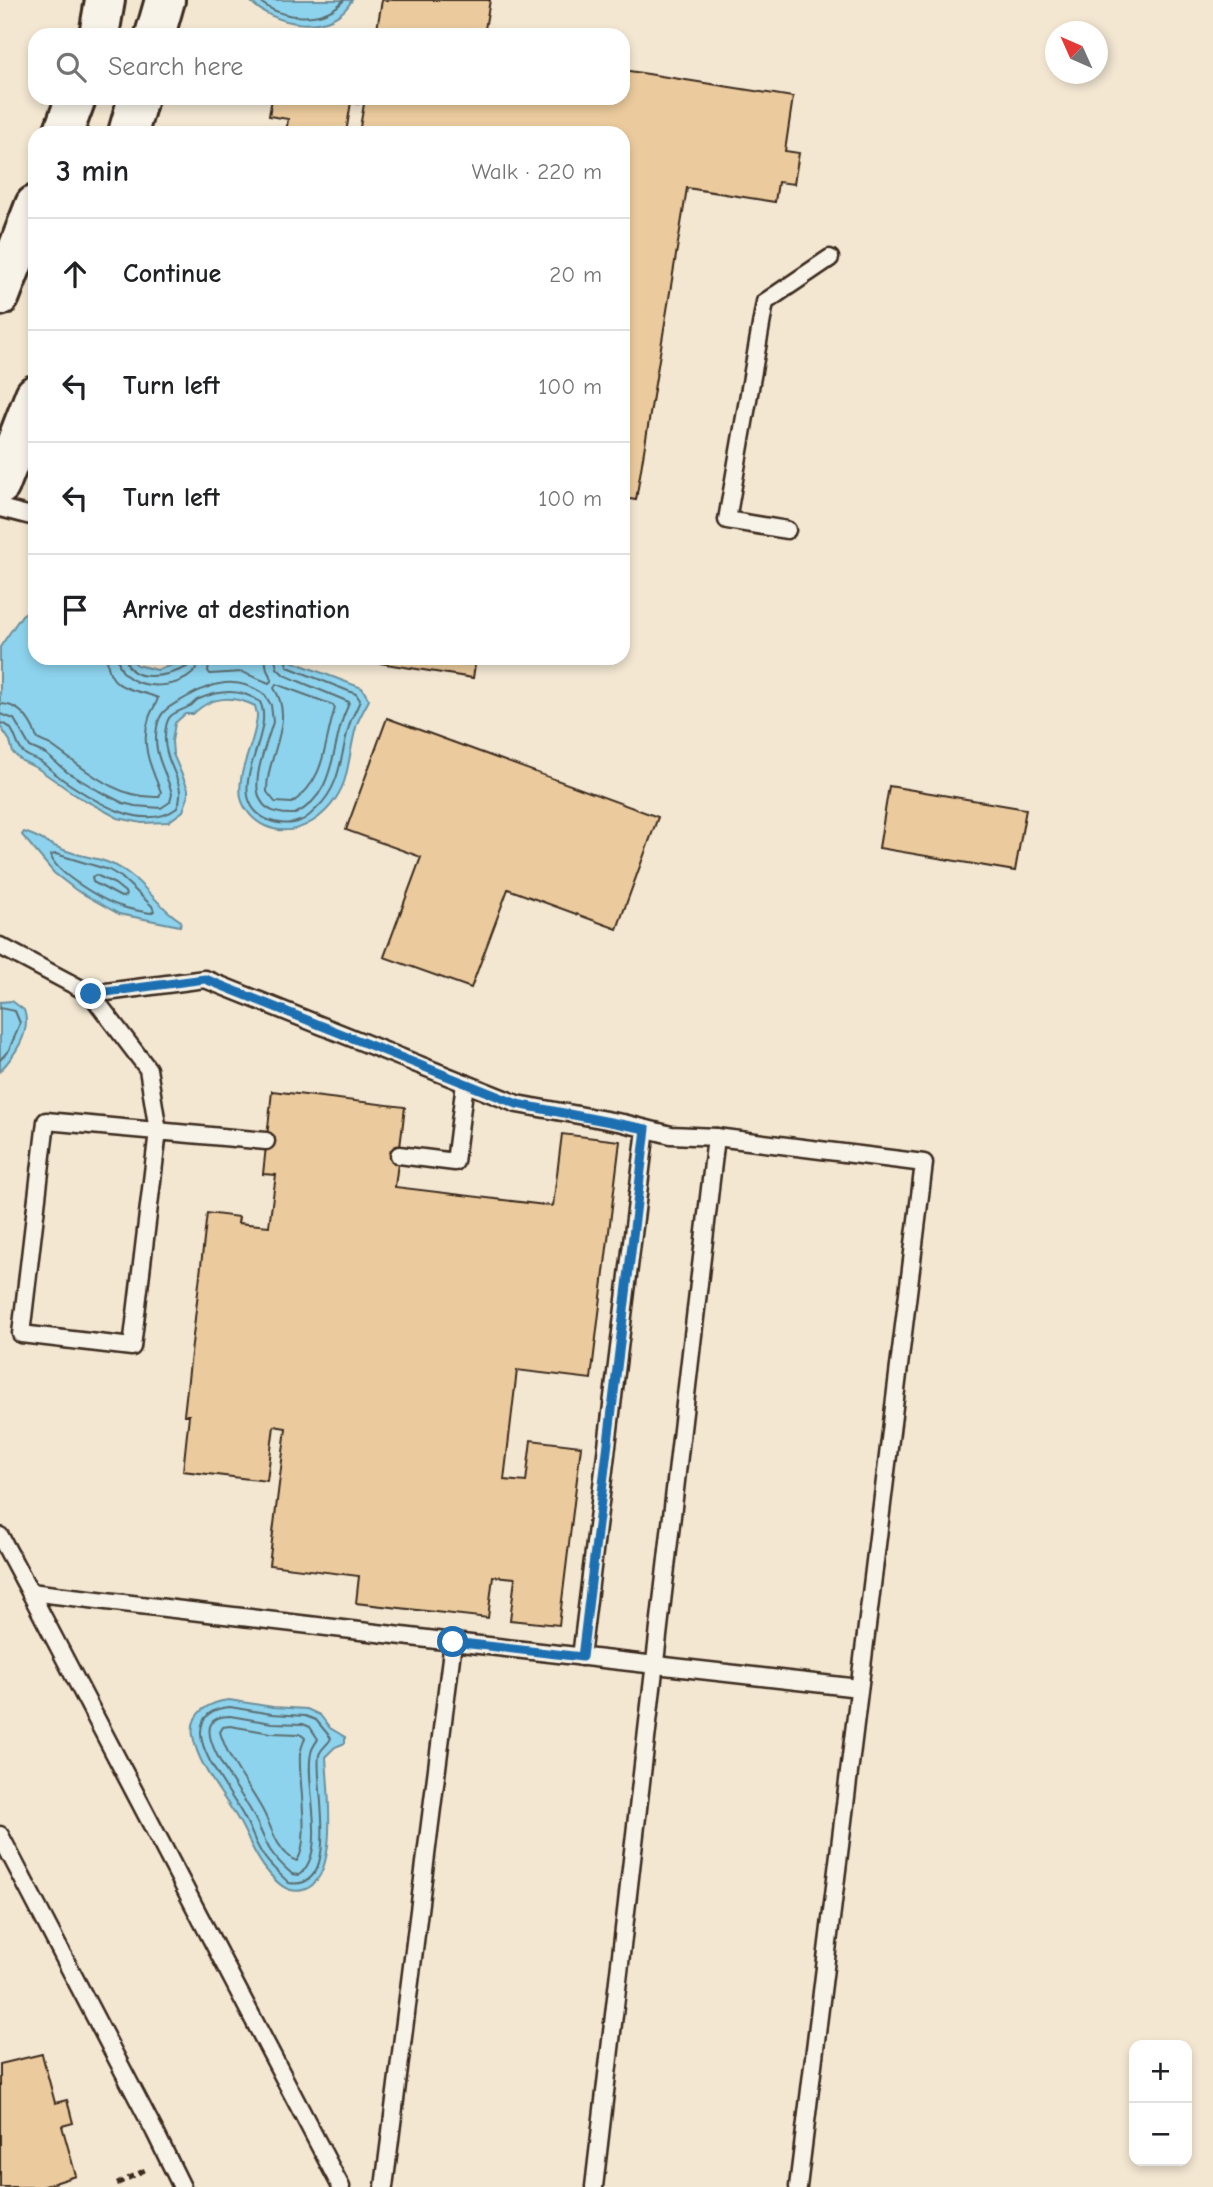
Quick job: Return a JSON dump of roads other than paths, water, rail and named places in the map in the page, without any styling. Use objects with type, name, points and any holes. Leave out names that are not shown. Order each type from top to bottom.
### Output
[{"type":"street","points":[[100,28],[105,0]]},
{"type":"street","points":[[157,28],[165,0]]},
{"type":"street","points":[[66,126],[73,105]]},
{"type":"street","points":[[130,126],[136,105]]},
{"type":"street","points":[[0,296],[28,223]]},
{"type":"street","points":[[0,485],[28,413]]},
{"type":"lane","points":[[787,530],[727,520],[765,302],[830,258]]},
{"type":"lane","points":[[0,508],[28,515]]},
{"type":"lane","points":[[0,946],[91,994],[148,1069],[158,1131],[132,1347],[21,1335],[46,1121],[158,1131],[266,1141]]},
{"type":"lane","points":[[91,994],[205,979],[517,1104],[671,1135],[716,1137],[924,1163],[798,2187]]},
{"type":"lane","points":[[399,1155],[455,1162],[465,1083]]},
{"type":"lane","points":[[582,1657],[646,1129]]},
{"type":"lane","points":[[594,2187],[716,1137]]},
{"type":"lane","points":[[0,1536],[341,2187]]},
{"type":"lane","points":[[30,1592],[859,1688]]},
{"type":"lane","points":[[384,2187],[453,1642]]},
{"type":"lane","points":[[0,1835],[182,2187]]},
{"type":"water","points":[[249,0],[352,0],[343,12],[331,19],[302,24],[272,16]]},
{"type":"water","points":[[28,611],[28,665],[137,665],[157,670],[172,665],[301,665],[362,688],[369,700],[357,724],[346,775],[339,793],[323,813],[302,827],[277,830],[253,818],[242,802],[240,787],[254,735],[257,714],[255,706],[239,700],[223,699],[207,704],[193,714],[185,714],[175,723],[173,754],[188,789],[188,797],[183,811],[168,822],[142,823],[118,818],[77,796],[13,753],[10,741],[0,726],[0,647],[22,615]]},
{"type":"water","points":[[24,832],[64,850],[110,863],[125,871],[181,921],[180,926],[119,914],[76,890],[54,873],[22,835]]},
{"type":"water","points":[[12,1001],[24,1010],[26,1027],[21,1043],[0,1071],[0,1002]]},
{"type":"water","points":[[229,1700],[307,1709],[320,1715],[330,1728],[345,1737],[345,1743],[335,1747],[326,1756],[329,1830],[323,1869],[315,1883],[303,1890],[283,1887],[263,1865],[211,1778],[196,1747],[193,1728],[198,1715],[208,1706]]}]
